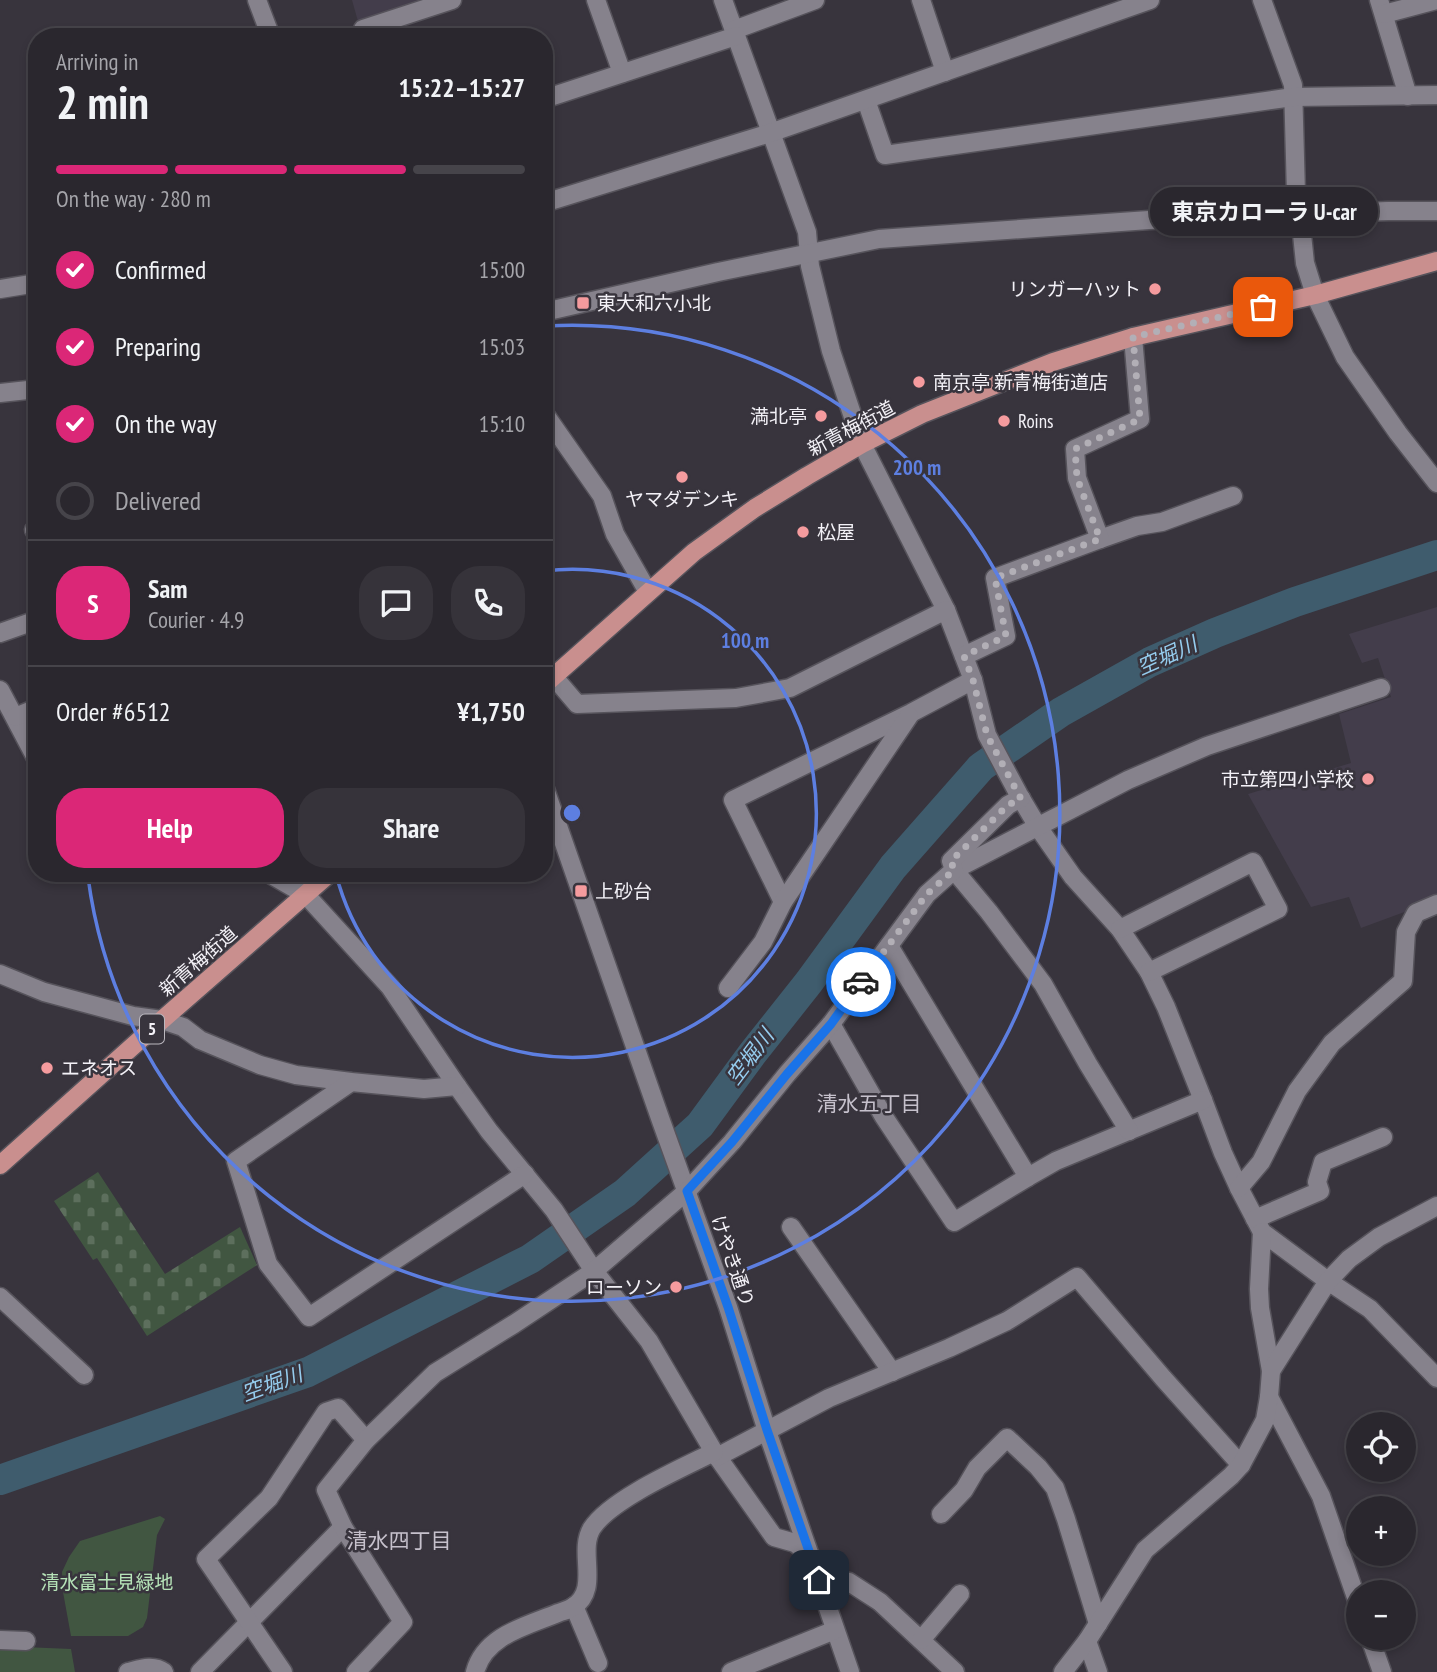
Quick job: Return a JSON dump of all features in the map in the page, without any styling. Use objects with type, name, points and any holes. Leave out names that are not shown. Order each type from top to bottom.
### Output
[{"type":"main road","name":"新青梅街道","points":[[553,677],[694,551],[755,508],[862,444],[922,414],[1053,362],[1133,337],[1315,295],[1437,261]]},
{"type":"main road","name":"新青梅街道","points":[[0,1165],[320,882]]},
{"type":"street","points":[[257,0],[268,28]]},
{"type":"street","points":[[369,28],[452,0]]},
{"type":"street","points":[[596,0],[622,73]]},
{"type":"street","points":[[723,0],[807,232],[812,278],[831,351],[862,444],[946,610],[973,680],[988,738],[1038,827],[1073,877],[1120,929],[1149,972],[1166,1007],[1238,1188],[1259,1226],[1328,1281],[1370,1309],[1437,1378]]},
{"type":"street","points":[[553,96],[735,33],[815,0]]},
{"type":"street","points":[[921,0],[945,72]]},
{"type":"street","points":[[553,200],[770,133],[1150,0]]},
{"type":"street","points":[[1262,0],[1293,85],[1296,194],[1305,263],[1315,295],[1345,357],[1437,483]]},
{"type":"street","points":[[1408,96],[1381,7],[1437,0]]},
{"type":"street","points":[[866,100],[885,155],[1293,97],[1437,95]]},
{"type":"street","points":[[553,310],[879,239],[1149,220],[1437,211]]},
{"type":"street","points":[[0,289],[28,284]]},
{"type":"street","points":[[1100,539],[1077,478],[1075,449],[1140,419],[1133,337]]},
{"type":"street","points":[[0,393],[28,390]]},
{"type":"street","points":[[553,426],[602,496],[615,534],[648,592]]},
{"type":"street","points":[[964,656],[1006,636],[995,578],[1137,526],[1162,522],[1233,496]]},
{"type":"street","points":[[553,684],[577,704],[736,698],[790,688],[946,610]]},
{"type":"street","points":[[0,634],[28,623]]},
{"type":"street","points":[[783,902],[733,800],[973,680]]},
{"type":"street","points":[[356,1672],[403,1622],[343,1527],[326,1490],[366,1440],[435,1373],[514,1324],[593,1269],[732,1142],[831,1024],[927,894],[954,870],[1128,780],[1207,746],[1381,688]]},
{"type":"street","points":[[0,690],[28,742]]},
{"type":"street","points":[[15,717],[28,712]]},
{"type":"street","points":[[727,988],[763,942],[783,902],[911,713]]},
{"type":"street","points":[[1020,797],[1008,805],[951,861],[954,870],[1043,984],[1129,1131]]},
{"type":"street","name":"けやき通り","points":[[553,812],[728,1307],[850,1672]]},
{"type":"street","points":[[1120,929],[1253,862],[1278,909],[1149,972]]},
{"type":"street","points":[[284,882],[306,895],[390,987],[489,1131],[554,1210],[593,1269],[649,1341],[715,1455],[774,1537],[795,1543],[834,1580],[849,1582],[880,1602],[955,1672]]},
{"type":"street","points":[[1238,1188],[1261,1162],[1297,1091],[1332,1043],[1403,981],[1406,932],[1416,913],[1437,904]]},
{"type":"street","points":[[889,946],[1028,1177]]},
{"type":"street","points":[[0,974],[44,992],[183,1027],[200,1040],[260,1065],[296,1075],[351,1083],[424,1088],[457,1086]]},
{"type":"street","points":[[831,1024],[884,1117],[954,1222],[1056,1161],[1203,1100]]},
{"type":"street","points":[[351,1083],[236,1161],[268,1264],[309,1317],[525,1174]]},
{"type":"street","points":[[1259,1226],[1320,1191],[1317,1182],[1323,1162],[1383,1137]]},
{"type":"street","points":[[1271,1371],[1328,1281],[1349,1259],[1379,1237],[1437,1206]]},
{"type":"street","points":[[1063,1672],[1087,1641],[1145,1550],[1231,1476],[1241,1465],[1265,1420],[1271,1371],[1259,1290],[1259,1226]]},
{"type":"street","points":[[791,1227],[892,1372]]},
{"type":"street","points":[[475,1672],[485,1650],[497,1640],[574,1606],[586,1593],[586,1544],[592,1528],[605,1514],[633,1493],[829,1398],[1007,1321],[1077,1276],[1241,1465]]},
{"type":"street","points":[[0,1297],[84,1376]]},
{"type":"street","points":[[1269,1397],[1321,1496],[1350,1580]]},
{"type":"street","points":[[283,1672],[206,1559],[269,1498],[326,1412],[338,1408],[366,1440]]},
{"type":"street","points":[[941,1514],[964,1490],[977,1468],[1007,1438],[1038,1467],[1055,1488],[1098,1624]]},
{"type":"street","points":[[200,1672],[343,1527]]},
{"type":"street","points":[[921,1640],[960,1594]]},
{"type":"street","points":[[574,1606],[598,1663]]},
{"type":"street","points":[[731,1672],[835,1630]]},
{"type":"street","points":[[0,1640],[26,1641]]},
{"type":"street","points":[[1087,1641],[1098,1672]]},
{"type":"street","points":[[1374,1650],[1382,1672]]},
{"type":"street","points":[[128,1672],[158,1667],[164,1672]]},
{"type":"shaded area","points":[[352,0],[428,0],[359,25]]},
{"type":"shaded area","name":"市立第四小学校","points":[[1437,607],[1437,900],[1361,928],[1349,897],[1311,907],[1248,794],[1351,763],[1339,714],[1391,697],[1378,658],[1362,663],[1349,634]]},
{"type":"green space","points":[[98,1172],[165,1274],[240,1227],[257,1265],[147,1336],[97,1258],[93,1260],[54,1201]]},
{"type":"green space","name":"清水富士見緑地","points":[[160,1516],[165,1519],[157,1535],[147,1618],[143,1627],[128,1636],[71,1636],[62,1572],[80,1541]]},
{"type":"green space","points":[[0,1646],[71,1649],[75,1672],[0,1672]]},
{"type":"waterway","name":"空堀川","points":[[0,1480],[308,1372],[530,1259],[625,1193],[700,1125],[893,867],[981,767],[1061,712],[1150,662],[1295,602],[1437,555]]},
{"type":"way so far","points":[[861,982],[927,894],[954,870],[951,861],[1008,805],[1021,799],[987,735],[964,656],[1006,636],[995,578],[1100,539],[1077,478],[1075,449],[1140,419],[1133,337],[1263,307]]},
{"type":"place","name":"リンガーハット","points":[[1155,289]]},
{"type":"place","name":"東大和六小北","points":[[583,303]]},
{"type":"place","name":"東京カローラ U-car","points":[[1263,307]]},
{"type":"place","name":"南京亭 新青梅街道店","points":[[919,382]]},
{"type":"place","name":"満北亭","points":[[821,416]]},
{"type":"place","name":"Roins","points":[[1004,421]]},
{"type":"place","name":"ヤマダデンキ","points":[[682,477]]},
{"type":"place","name":"松屋","points":[[803,532]]},
{"type":"place","name":"市立第四小学校","points":[[1368,779]]},
{"type":"place","name":"上砂台","points":[[581,891]]},
{"type":"place","name":"エネオス","points":[[47,1068]]},
{"type":"place","name":"ローソン","points":[[676,1287]]},
{"type":"district","name":"清水五丁目","points":[[869,1104]]},
{"type":"district","name":"清水四丁目","points":[[399,1541]]},
{"type":"route","points":[[819,1580],[687,1191],[831,1024],[861,982]]}]
